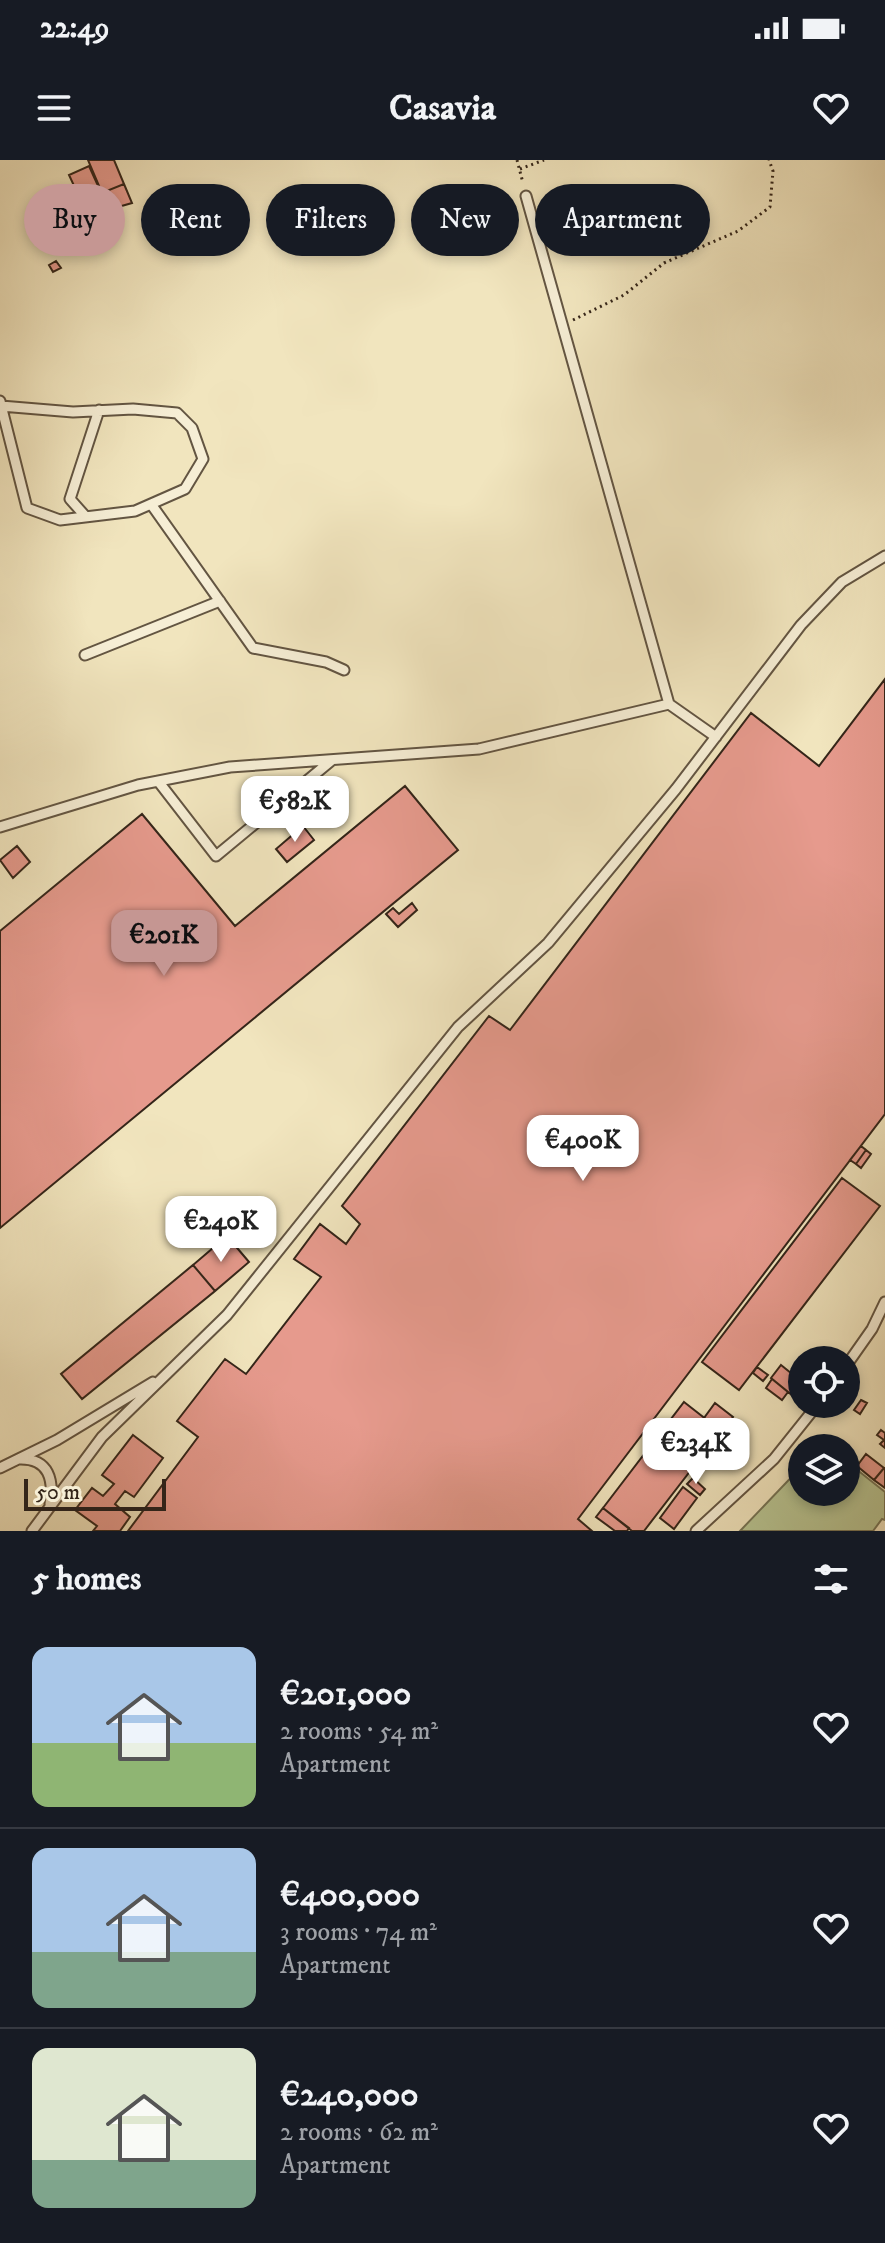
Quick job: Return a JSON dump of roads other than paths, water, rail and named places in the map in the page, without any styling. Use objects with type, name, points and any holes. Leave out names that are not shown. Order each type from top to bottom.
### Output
[{"type":"lane","points":[[526,196],[669,704],[716,737]]},
{"type":"lane","points":[[1,404],[73,412],[99,410],[177,413],[192,428],[203,459],[185,489],[135,511],[86,517],[60,520],[27,508],[1,404]]},
{"type":"lane","points":[[86,517],[70,499],[99,410]]},
{"type":"lane","points":[[151,504],[253,648],[326,662],[344,670]]},
{"type":"lane","points":[[32,1531],[102,1437],[227,1315],[458,1027],[548,943],[676,789],[801,625],[842,582],[885,556]]},
{"type":"lane","points":[[85,655],[220,601]]},
{"type":"lane","points":[[0,827],[158,781],[230,767],[479,749],[669,704]]},
{"type":"lane","points":[[158,781],[216,856],[332,760]]},
{"type":"lane","points":[[860,1346],[885,1302]]},
{"type":"lane","points":[[0,1468],[57,1440],[166,1374]]},
{"type":"lane","points":[[696,1531],[774,1459],[807,1418]]},
{"type":"lane","points":[[17,1459],[40,1462],[49,1471],[53,1488],[49,1507]]}]
